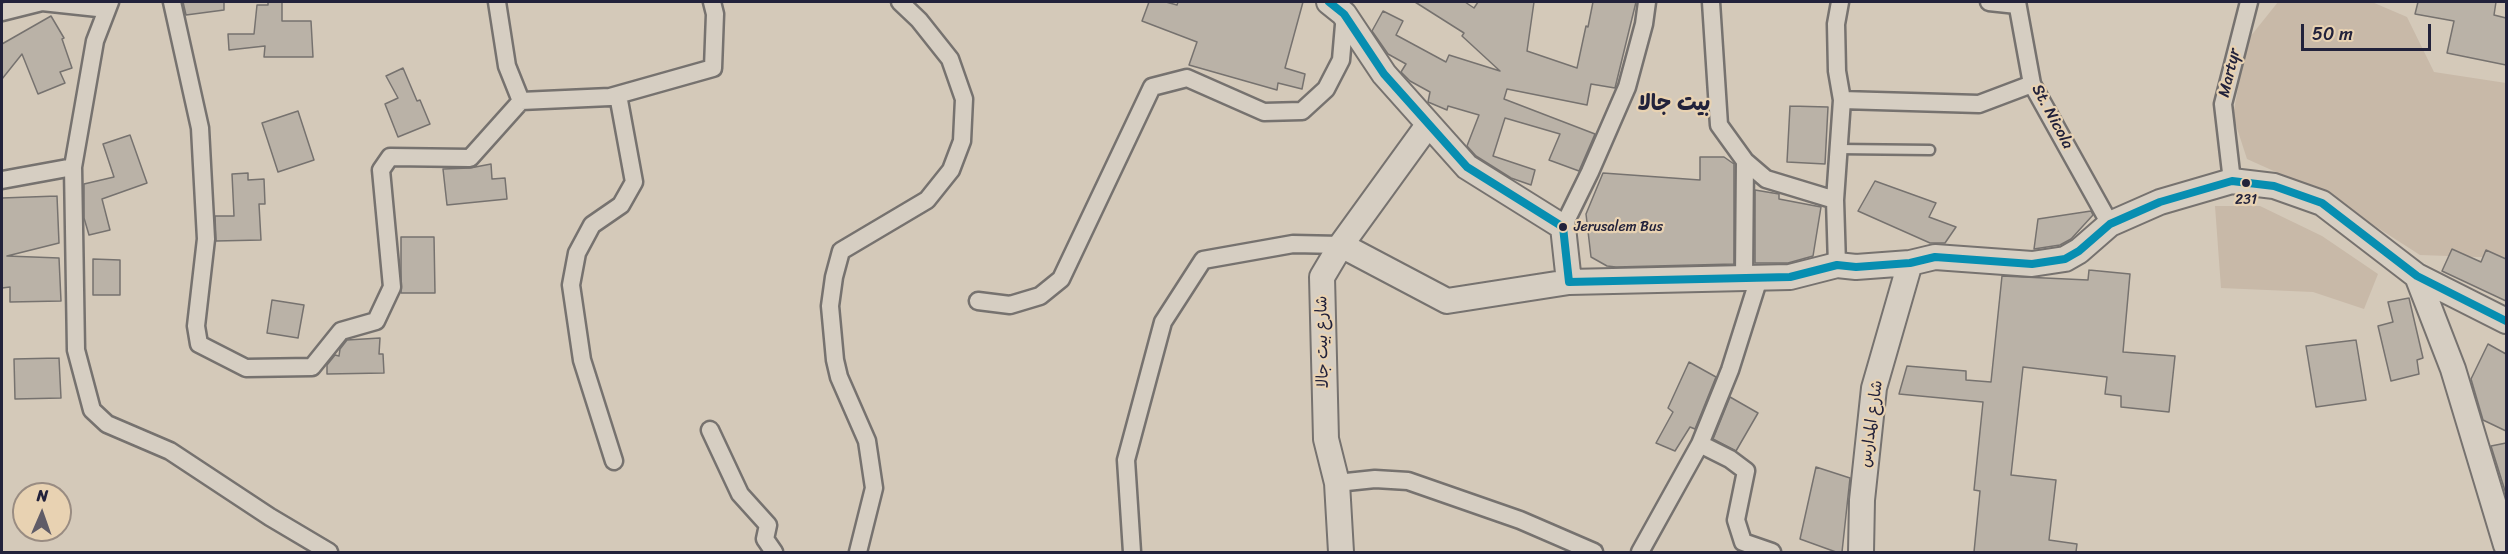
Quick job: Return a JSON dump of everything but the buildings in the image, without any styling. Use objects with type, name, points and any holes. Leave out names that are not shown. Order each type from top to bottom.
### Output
[{"type":"street","points":[[2,12],[42,2],[109,5],[95,41],[73,167],[76,350],[92,410],[107,424],[170,451],[270,517],[329,552]]},
{"type":"street","points":[[172,2],[200,128],[206,239],[196,326],[199,344],[246,368],[312,366],[341,331],[376,321],[392,287],[381,170],[390,157],[470,158],[521,100],[618,94],[713,68],[715,14],[712,2]]},
{"type":"street","points":[[497,2],[507,66],[521,100]]},
{"type":"street","points":[[858,552],[874,488],[867,441],[839,376],[835,360],[830,306],[834,277],[841,251],[927,200],[951,170],[962,141],[964,99],[950,59],[919,20],[900,2]]},
{"type":"street","points":[[1569,282],[1563,227],[1627,87],[1644,24],[1647,2]]},
{"type":"street","points":[[1711,2],[1719,125],[1745,161],[1766,179],[1835,200]]},
{"type":"street","points":[[1837,265],[1835,200],[1842,100],[1837,71],[1836,24],[1840,2]]},
{"type":"street","points":[[1989,2],[2017,3]]},
{"type":"street","name":"Martyr","points":[[2232,181],[2223,104],[2249,2]]},
{"type":"street","name":"St. Nicola","points":[[2017,3],[2032,84],[2110,224]]},
{"type":"street","points":[[1340,6],[1384,74],[1467,167],[1563,227]]},
{"type":"street","points":[[978,300],[1010,304],[1040,296],[1061,279],[1152,87],[1187,78],[1264,112],[1302,111],[1326,89],[1341,60],[1340,6]]},
{"type":"street","points":[[1842,100],[1978,104],[2032,84]]},
{"type":"street","points":[[614,460],[582,360],[571,285],[577,253],[591,225],[621,205],[634,182],[618,94]]},
{"type":"street","name":"شارع بيت جالا","points":[[1341,552],[1337,483],[1326,439],[1322,277],[1341,245],[1428,126]]},
{"type":"street","points":[[1640,552],[1700,444],[1730,369],[1751,277],[1745,161]]},
{"type":"street","points":[[2,180],[73,167]]},
{"type":"street","points":[[1132,552],[1126,460],[1163,322],[1203,260],[1293,244],[1341,245],[1448,301],[1569,282],[1790,277],[1837,265],[1856,267],[1910,263],[1935,257],[2032,264],[2065,259],[2079,251],[2110,224],[2160,202],[2232,181],[2274,186],[2322,203],[2417,276],[2506,321]]},
{"type":"street","name":"شارع المدارس","points":[[1861,552],[1862,500],[1874,388],[1910,263]]},
{"type":"street","points":[[2417,276],[2453,369],[2506,545]]},
{"type":"street","points":[[710,430],[740,494],[768,525],[765,539],[774,552]]},
{"type":"street","points":[[1700,444],[1730,459],[1746,471],[1736,520],[1743,542],[1772,552]]},
{"type":"street","points":[[1337,483],[1375,479],[1408,481],[1520,519],[1594,552]]},
{"type":"lane","points":[[1838,149],[1930,150]]},
{"type":"shaded area","points":[[2278,2],[2372,2],[2407,17],[2434,72],[2506,83],[2506,258],[2420,255],[2325,194],[2247,159],[2233,116],[2246,42]]},
{"type":"shaded area","points":[[2215,206],[2260,206],[2322,236],[2378,274],[2364,309],[2313,292],[2221,288]]},
{"type":"transit line","points":[[1329,2],[1344,14],[1384,74],[1467,167],[1563,227],[1569,282],[1790,277],[1837,265],[1856,267],[1910,263],[1935,257],[2032,264],[2065,259],[2079,251],[2110,224],[2160,202],[2232,181],[2274,186],[2322,203],[2417,276],[2506,321]]},
{"type":"place","name":"231","points":[[2246,183]]},
{"type":"place","name":"Jerusalem Bus","points":[[1563,227]]},
{"type":"district","name":"بيت جالا","points":[[1674,104]]}]
